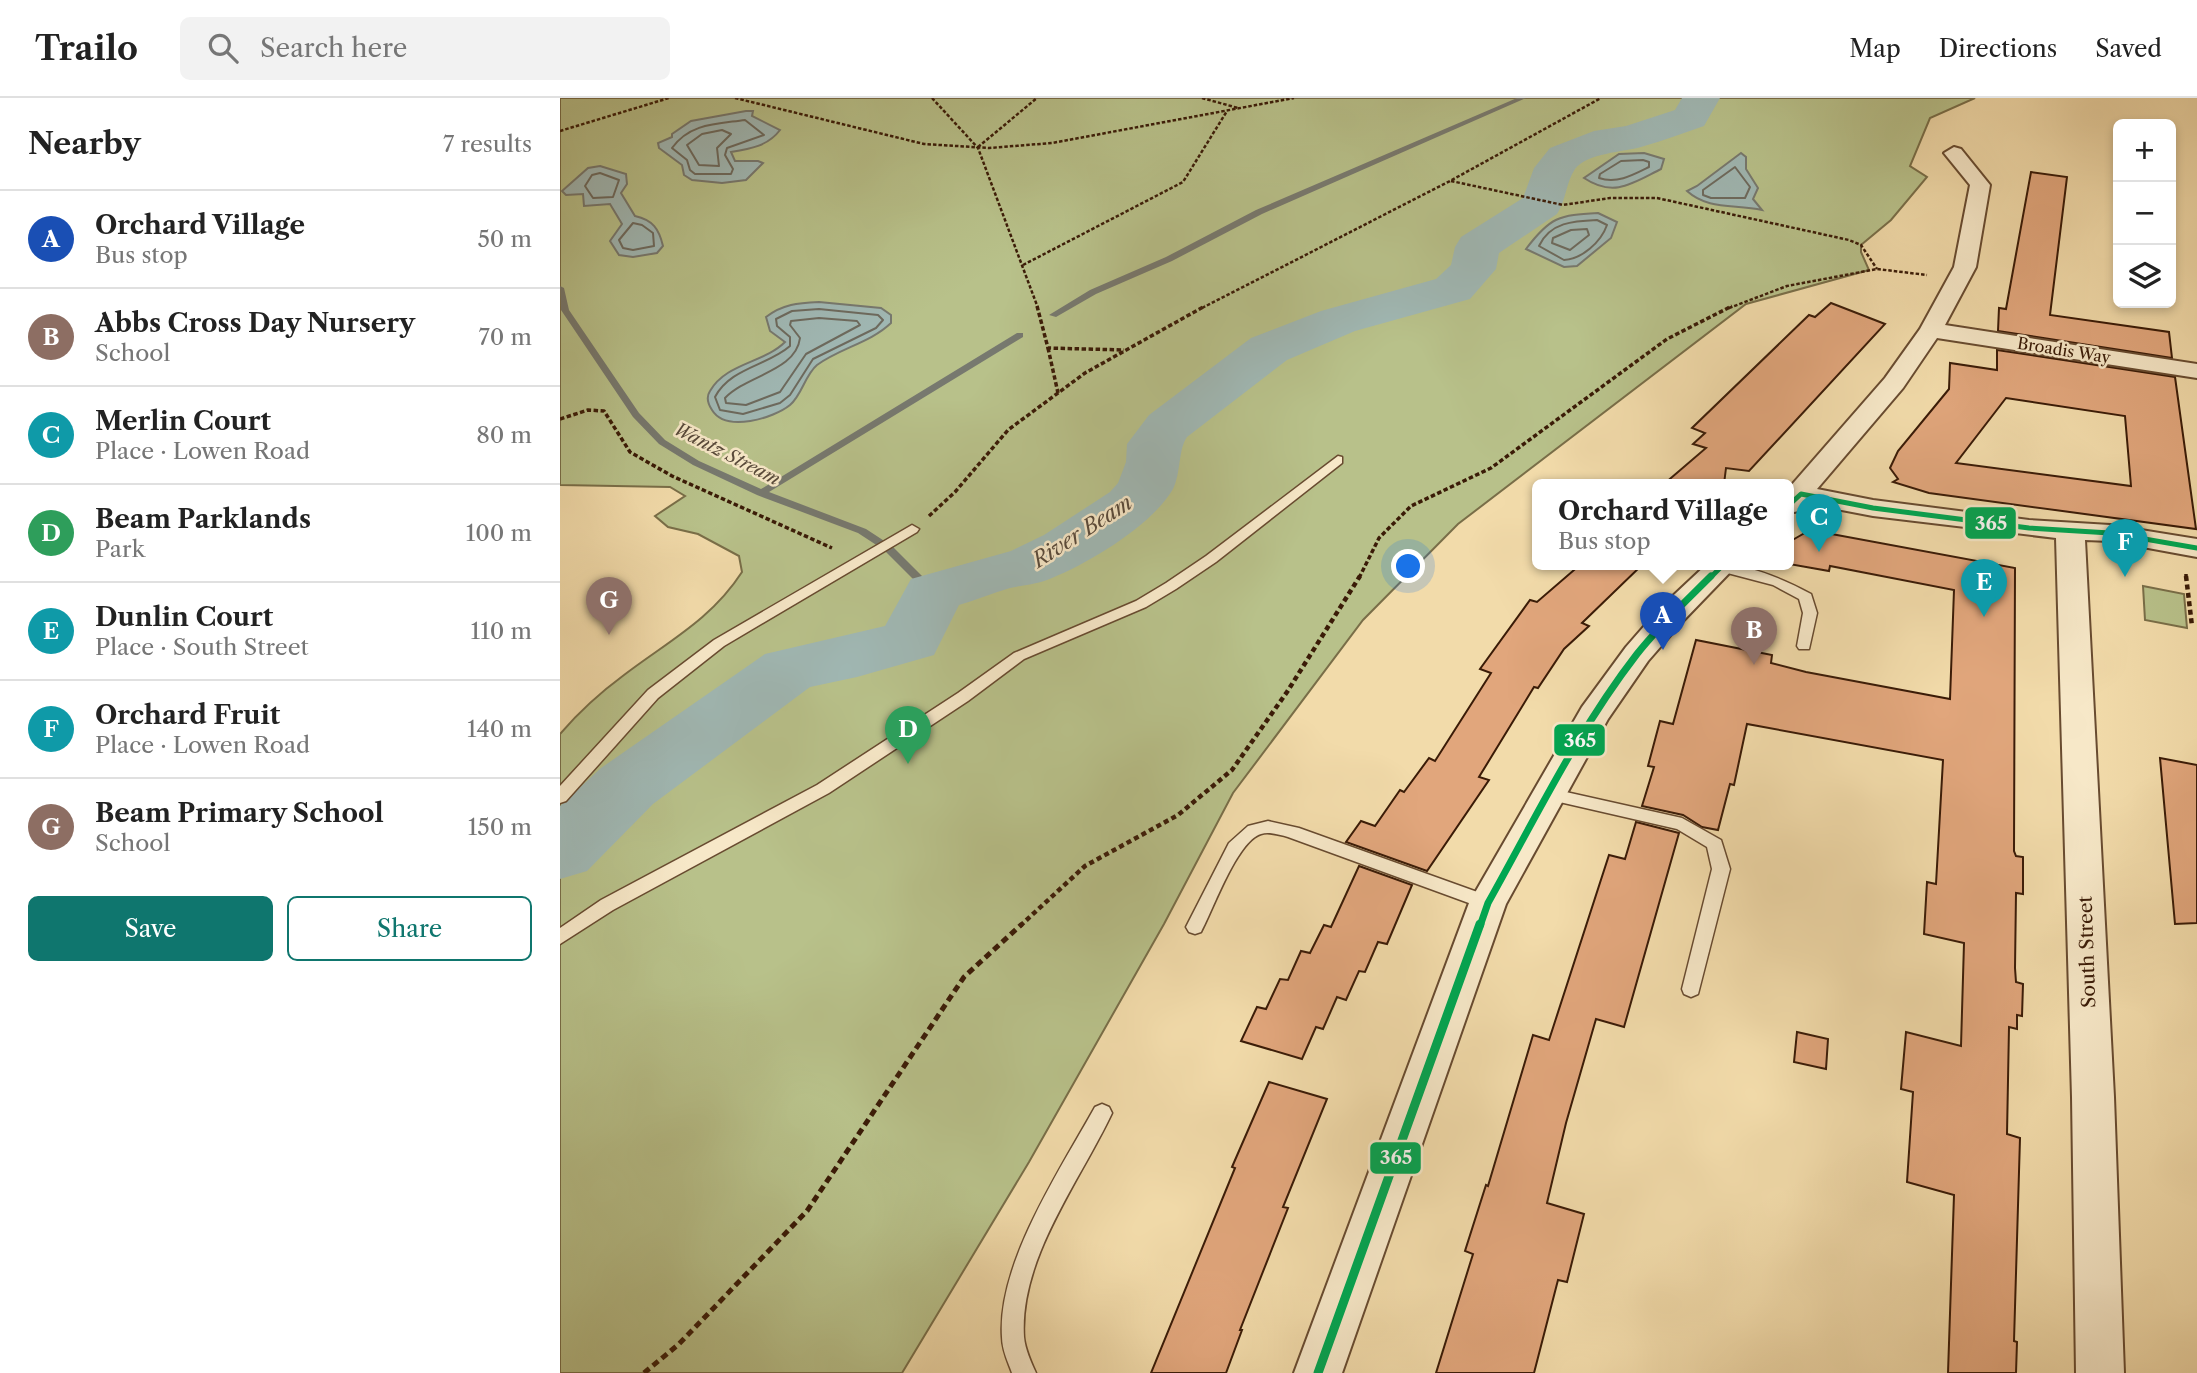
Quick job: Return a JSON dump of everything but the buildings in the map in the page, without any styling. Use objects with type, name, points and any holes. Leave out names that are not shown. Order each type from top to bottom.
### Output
[{"type":"street","points":[[1795,499],[1894,383],[1931,330],[1965,267],[1980,185],[1954,153]]},
{"type":"street","name":"Broadis Way","points":[[1931,330],[2197,371]]},
{"type":"street","points":[[1795,499],[2029,528],[2110,533],[2191,559]]},
{"type":"street","name":"South Street","points":[[2070,531],[2093,1097],[2100,1373]]},
{"type":"street","points":[[1318,1373],[1488,903],[1594,715],[1637,654],[1717,570]]},
{"type":"lane","points":[[560,937],[607,905],[823,789],[963,697],[1019,656],[1141,604],[1171,586],[1212,559],[1338,460]]},
{"type":"lane","points":[[560,797],[664,686],[719,643],[912,529]]},
{"type":"lane","points":[[1738,570],[1778,582],[1806,597],[1810,613],[1804,646]]},
{"type":"lane","points":[[1548,794],[1682,824],[1715,844],[1721,869],[1691,989]]},
{"type":"lane","points":[[1195,927],[1235,847],[1243,835],[1256,827],[1274,826],[1293,832],[1488,903]]},
{"type":"lane","points":[[1024,1373],[1013,1339],[1013,1306],[1024,1265],[1102,1113]]},
{"type":"path","points":[[560,131],[669,98]]},
{"type":"path","points":[[735,98],[925,144],[978,148],[1052,143],[1294,98]]},
{"type":"path","points":[[932,98],[978,148],[1034,294],[1058,393]]},
{"type":"path","points":[[978,148],[1037,98]]},
{"type":"path","points":[[1202,98],[1240,108]]},
{"type":"path","points":[[912,529],[955,492],[1008,430],[1085,373],[1213,302],[1450,181],[1601,98]]},
{"type":"path","points":[[1023,265],[1183,182],[1228,110]]},
{"type":"path","points":[[1450,181],[1563,205],[1610,198],[1657,198],[1849,240],[1861,245],[1877,269]]},
{"type":"path","points":[[644,1373],[679,1344],[807,1211],[964,977],[1085,866],[1178,815],[1232,769],[1287,692],[1358,582],[1379,538],[1411,506],[1491,468],[1667,340],[1745,300],[1787,286],[1877,269],[1957,279]]},
{"type":"path","points":[[1048,348],[1126,350]]},
{"type":"path","points":[[560,419],[588,410],[604,411],[630,452],[672,476],[768,521],[862,560]]},
{"type":"path","points":[[2191,559],[2192,626]]},
{"type":"green space","points":[[560,98],[1975,98],[1930,118],[1910,166],[1927,177],[1891,220],[1861,245],[1861,252],[1869,270],[1746,304],[1458,524],[1363,620],[1233,793],[1164,924],[1029,1162],[902,1373],[560,1373],[560,734],[607,688],[688,629],[717,604],[742,572],[739,556],[698,534],[668,527],[655,516],[685,496],[670,487],[560,485]]},
{"type":"green space","points":[[2143,586],[2184,594],[2187,628],[2145,620]]},
{"type":"water","points":[[753,111],[752,116],[780,130],[764,143],[731,152],[735,161],[763,163],[746,180],[722,183],[692,180],[684,175],[682,165],[659,148],[658,143],[672,137],[672,134],[691,121]]},
{"type":"water","points":[[1644,153],[1664,159],[1661,169],[1632,183],[1614,188],[1595,184],[1584,178],[1619,154]]},
{"type":"water","points":[[1741,153],[1746,157],[1746,169],[1758,188],[1753,199],[1762,210],[1713,204],[1687,191],[1697,186]]},
{"type":"water","points":[[600,166],[626,174],[627,184],[621,193],[635,216],[651,223],[657,230],[663,246],[657,253],[633,257],[619,255],[610,241],[622,224],[610,204],[584,206],[583,194],[566,195],[562,191],[588,168]]},
{"type":"water","points":[[1598,213],[1617,222],[1611,238],[1577,266],[1564,267],[1526,249],[1542,230],[1556,220]]},
{"type":"water","points":[[819,302],[881,308],[891,315],[891,323],[874,336],[817,365],[809,374],[798,396],[783,410],[750,421],[728,421],[719,417],[711,408],[708,398],[717,382],[726,374],[767,355],[785,342],[770,331],[766,317],[791,305]]},
{"type":"waterway","points":[[1053,315],[1093,292],[1169,259],[1259,212],[1523,98]]},
{"type":"waterway","name":"River Beam","points":[[560,851],[627,786],[789,669],[857,656],[911,640],[933,593],[995,573],[1029,566],[1065,548],[1131,504],[1145,487],[1154,462],[1155,444],[1168,426],[1269,349],[1338,321],[1453,289],[1473,269],[1477,247],[1542,205],[1554,168],[1564,157],[1608,139],[1630,138],[1690,118],[1701,98]]},
{"type":"waterway","name":"Wantz Stream","points":[[560,288],[565,310],[636,415],[662,442],[696,463],[761,493]]},
{"type":"waterway","points":[[761,493],[1020,335]]},
{"type":"waterway","name":"Wantz Stream","points":[[761,493],[862,531],[888,548],[933,593]]},
{"type":"transit line","name":"365","points":[[1794,500],[1801,494],[1873,508],[2029,528],[2110,533],[2197,548]]},
{"type":"transit line","name":"365","points":[[1318,1373],[1488,903],[1594,715],[1637,654],[1671,615],[1718,570]]},
{"type":"place","name":"Merlin Court","points":[[1819,552]]},
{"type":"place","name":"Orchard Fruit","points":[[2125,577]]},
{"type":"place","name":"Dunlin Court","points":[[1984,617]]},
{"type":"place","name":"Beam Primary School","points":[[609,635]]},
{"type":"place","name":"Orchard Village","points":[[1663,650]]},
{"type":"place","name":"Abbs Cross Day Nursery","points":[[1754,665]]},
{"type":"place","name":"Beam Parklands","points":[[908,764]]}]
